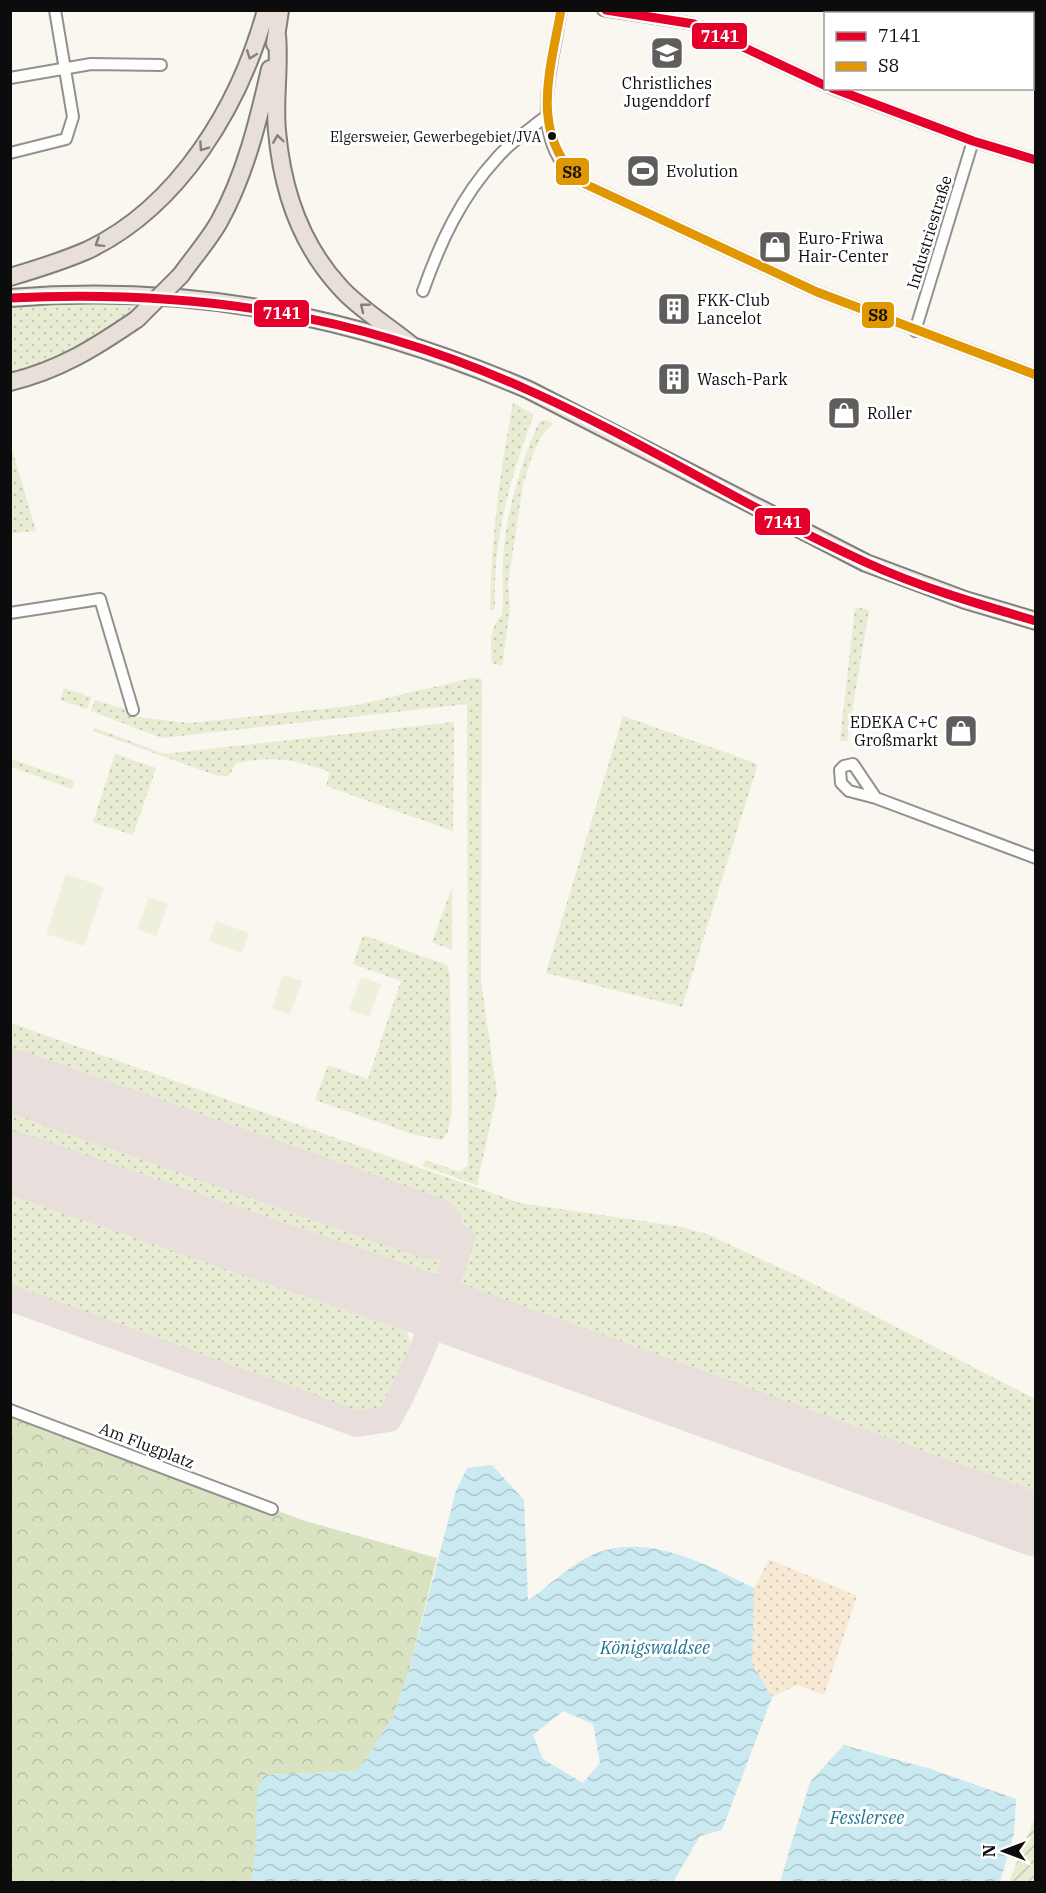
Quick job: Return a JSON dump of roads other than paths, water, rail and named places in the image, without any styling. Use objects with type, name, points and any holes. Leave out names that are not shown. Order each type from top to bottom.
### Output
[{"type":"highway","points":[[10,277],[89,249],[125,227],[165,192],[193,161],[216,129],[242,78],[266,10]]},
{"type":"highway","points":[[10,382],[58,367],[87,353],[137,319],[181,275],[218,223],[241,173],[257,128],[277,35],[280,10]]},
{"type":"highway","points":[[277,35],[279,57],[276,130],[285,190],[299,228],[339,287],[410,344]]},
{"type":"main road","points":[[10,298],[62,294],[132,293],[197,299],[280,310],[410,344],[520,387],[866,563],[965,600],[1035,621]]},
{"type":"street","points":[[10,153],[66,139],[73,117],[55,10]]},
{"type":"street","points":[[561,10],[545,117],[552,144],[562,164],[583,183],[817,292],[1035,375]]},
{"type":"street","points":[[603,10],[694,24],[824,86]]},
{"type":"street","points":[[10,78],[92,64],[160,65]]},
{"type":"street","points":[[837,90],[973,141],[1035,160]]},
{"type":"street","points":[[423,291],[441,241],[465,200],[496,158],[545,117]]},
{"type":"street","name":"Industriestraße","points":[[915,331],[973,141]]},
{"type":"street","points":[[10,613],[100,599],[133,710]]},
{"type":"street","points":[[876,798],[1035,858]]},
{"type":"street","name":"Am Flugplatz","points":[[10,1410],[272,1509]]},
{"type":"water","name":"Königswaldsee","points":[[492,1465],[524,1500],[528,1600],[584,1559],[606,1550],[627,1547],[671,1552],[754,1588],[752,1664],[772,1697],[722,1830],[700,1836],[673,1882],[252,1882],[256,1845],[257,1790],[264,1775],[358,1771],[394,1715],[408,1674],[456,1491],[467,1468]],"holes":[[[563,1711],[593,1724],[600,1763],[583,1783],[543,1759],[533,1735]]]},
{"type":"water","name":"Fesslersee","points":[[844,1745],[931,1769],[1016,1799],[1014,1834],[1000,1882],[780,1882],[810,1782]]},
{"type":"place","name":"Christliches Jugenddorf","points":[[667,53]]},
{"type":"place","name":"Elgersweier, Gewerbegebiet/JVA","points":[[552,136]]},
{"type":"place","name":"Evolution","points":[[643,171]]},
{"type":"place","name":"Euro-Friwa Hair-Center","points":[[775,247]]},
{"type":"place","name":"FKK-Club Lancelot","points":[[674,309]]},
{"type":"place","name":"Wasch-Park","points":[[674,379]]},
{"type":"place","name":"Roller","points":[[844,413]]},
{"type":"place","name":"EDEKA C+C Großmarkt","points":[[961,731]]}]
